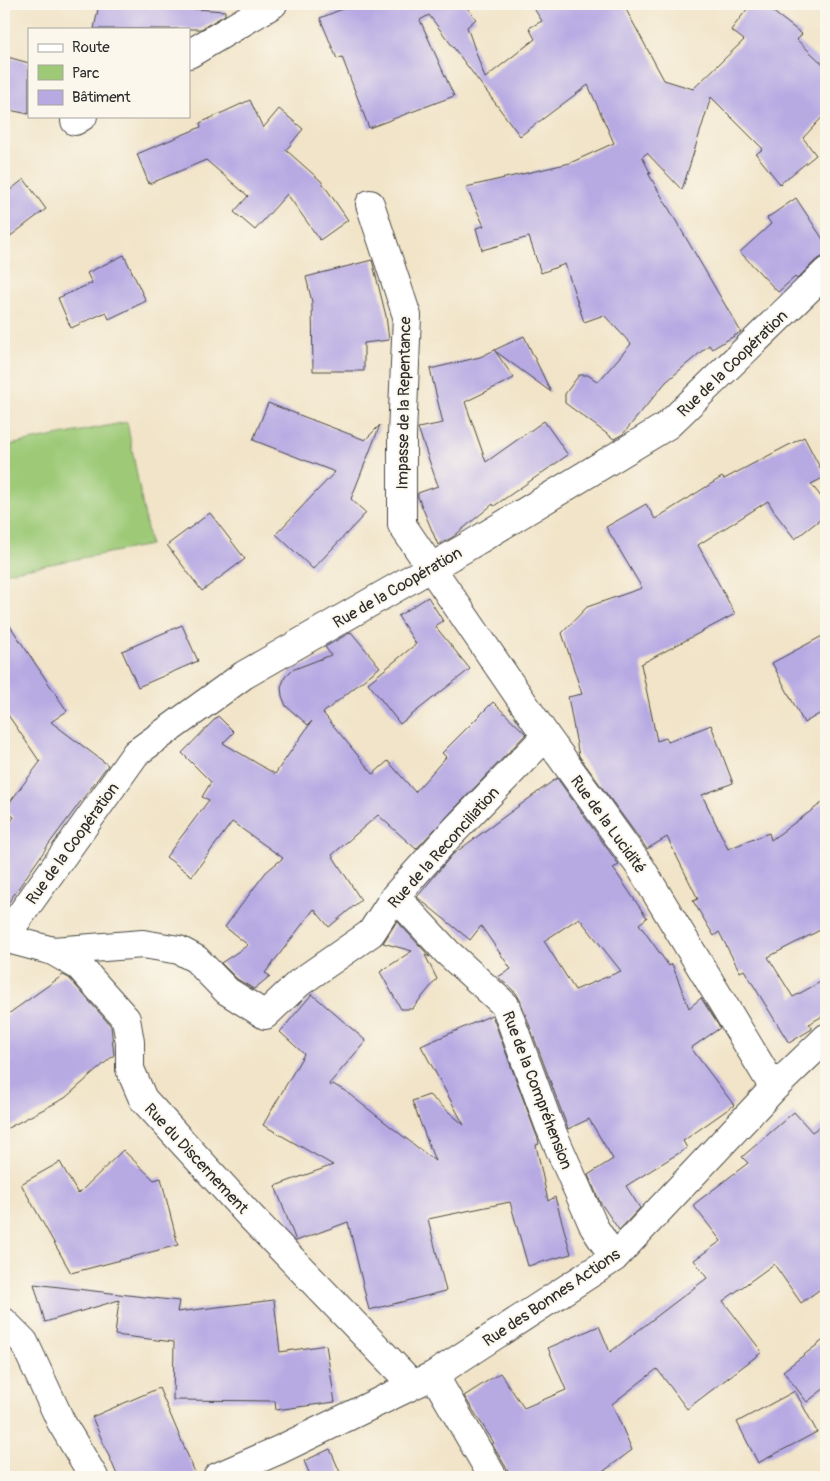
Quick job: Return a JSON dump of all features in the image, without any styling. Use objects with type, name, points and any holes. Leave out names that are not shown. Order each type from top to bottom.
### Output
[{"type":"street","points":[[190,53],[273,4]]},
{"type":"street","name":"Impasse de la Repentance","points":[[370,204],[407,316],[402,435],[402,525],[430,568]]},
{"type":"street","name":"Rue de la Coopération","points":[[4,938],[136,753],[244,675],[430,568],[668,425],[826,272]]},
{"type":"street","name":"Rue de la Lucidité","points":[[430,568],[546,736],[641,868],[774,1088]]},
{"type":"street","name":"Rue de la Reconciliation","points":[[53,951],[143,944],[179,950],[196,959],[227,991],[266,1015],[299,983],[371,934],[395,896],[448,837],[546,736]]},
{"type":"street","name":"Rue de la Compréhension","points":[[395,896],[447,952],[505,1004],[549,1125],[594,1227],[614,1258]]},
{"type":"street","name":"Rue du Discernement","points":[[4,938],[53,951],[79,966],[126,1019],[130,1042],[130,1069],[143,1100],[252,1218],[423,1380],[492,1477]]},
{"type":"street","name":"Rue des Bonnes Actions","points":[[217,1477],[279,1450],[423,1380],[614,1258],[774,1088],[826,1038]]},
{"type":"street","points":[[4,1322],[24,1342],[61,1422],[94,1477]]},
{"type":"green space","points":[[127,422],[150,545],[4,573],[4,446]]},
{"type":"building","points":[[99,4],[225,11],[225,15],[201,29],[94,28]]},
{"type":"building","points":[[355,4],[464,4],[476,19],[467,27],[485,78],[535,39],[529,28],[542,21],[531,4],[623,4],[664,80],[693,89],[744,40],[731,30],[751,4],[763,4],[802,34],[797,40],[826,67],[826,113],[803,138],[816,155],[780,184],[756,154],[763,149],[711,97],[682,190],[647,153],[642,157],[651,174],[648,173],[741,332],[712,349],[709,345],[666,382],[623,434],[614,439],[565,403],[565,394],[579,375],[588,375],[598,382],[631,344],[604,315],[584,322],[565,264],[541,273],[529,237],[482,250],[476,228],[484,226],[466,187],[570,163],[614,143],[588,85],[520,136],[429,15],[420,20],[454,96],[369,128],[342,57],[337,59],[320,18]]},
{"type":"building","points":[[4,56],[28,63],[28,114],[4,109]]},
{"type":"building","points":[[250,100],[263,128],[279,109],[303,129],[286,150],[321,181],[348,220],[320,240],[287,194],[255,230],[234,212],[248,196],[206,160],[149,184],[137,154],[201,127],[200,123]]},
{"type":"building","points":[[24,179],[46,209],[4,241],[4,195]]},
{"type":"building","points":[[796,198],[826,244],[826,257],[815,261],[797,279],[795,277],[778,292],[740,252],[771,224],[767,218]]},
{"type":"building","points":[[124,255],[146,301],[109,319],[106,312],[71,328],[58,298],[92,283],[87,273]]},
{"type":"building","points":[[372,260],[386,316],[389,340],[364,343],[364,371],[313,371],[312,302],[306,277]]},
{"type":"building","points":[[524,336],[551,392],[495,351],[514,378],[465,402],[486,462],[544,421],[568,455],[494,506],[493,504],[453,537],[438,545],[418,497],[418,493],[438,486],[418,428],[443,423],[430,369],[480,357]]},
{"type":"building","points":[[268,403],[365,440],[380,425],[351,499],[366,513],[313,569],[276,534],[335,472],[253,440]]},
{"type":"building","points":[[804,437],[825,477],[811,484],[826,503],[826,515],[795,539],[768,501],[698,545],[735,614],[641,664],[657,741],[666,738],[668,742],[711,725],[733,783],[702,795],[728,849],[769,833],[771,840],[826,800],[826,927],[768,957],[793,997],[826,979],[826,1014],[809,1024],[812,1029],[789,1043],[744,970],[740,972],[719,932],[714,936],[693,901],[698,899],[667,837],[647,849],[579,756],[568,697],[582,694],[562,633],[587,607],[642,588],[606,527],[646,504],[655,519],[722,477],[724,479]]},
{"type":"building","points":[[210,513],[245,559],[202,591],[167,545]]},
{"type":"building","points":[[428,597],[443,621],[435,626],[470,669],[400,724],[368,683],[416,644],[398,616]]},
{"type":"building","points":[[4,617],[67,711],[51,722],[108,765],[49,844],[4,909],[4,831],[14,817],[4,810],[40,762],[4,709]]},
{"type":"building","points":[[182,625],[198,661],[138,687],[122,651]]},
{"type":"building","points":[[351,632],[380,667],[323,713],[373,774],[388,761],[415,792],[446,757],[442,753],[493,702],[526,734],[416,849],[378,815],[332,855],[361,900],[329,927],[314,909],[265,973],[270,976],[254,989],[237,979],[221,963],[248,945],[225,927],[266,872],[283,858],[232,822],[192,876],[166,857],[209,800],[202,797],[211,782],[182,753],[218,716],[234,732],[223,743],[275,774],[312,721],[308,725],[286,706],[281,687],[285,677],[292,670],[331,655],[325,647]]},
{"type":"building","points":[[826,634],[826,710],[804,723],[772,663]]},
{"type":"building","points":[[557,778],[619,865],[613,868],[647,918],[639,924],[669,966],[672,964],[689,1008],[701,998],[720,1028],[691,1048],[734,1105],[683,1141],[687,1148],[626,1186],[640,1208],[619,1230],[600,1202],[588,1175],[613,1159],[589,1119],[568,1129],[520,1000],[516,993],[498,977],[511,969],[481,926],[470,940],[417,897],[452,855]],"holes":[[[579,918],[621,971],[575,990],[544,941]]]},
{"type":"building","points":[[397,921],[430,957],[425,955],[437,979],[412,1009],[401,1009],[380,972],[412,951],[383,943]]},
{"type":"building","points":[[63,975],[69,978],[111,1026],[114,1055],[65,1098],[4,1130],[4,1017]]},
{"type":"building","points":[[312,994],[366,1041],[329,1084],[330,1086],[333,1084],[345,1091],[435,1161],[412,1101],[429,1095],[464,1125],[421,1046],[492,1015],[538,1139],[539,1144],[536,1145],[548,1201],[555,1197],[571,1254],[528,1266],[510,1202],[428,1219],[446,1291],[369,1310],[348,1222],[296,1241],[275,1186],[333,1165],[263,1125],[304,1054],[280,1032]]},
{"type":"building","points":[[794,1112],[812,1132],[826,1122],[826,1285],[801,1303],[774,1264],[723,1301],[762,1352],[687,1409],[657,1369],[612,1404],[632,1450],[596,1477],[509,1477],[507,1469],[492,1444],[494,1443],[464,1396],[500,1373],[524,1408],[566,1390],[548,1348],[599,1326],[610,1352],[707,1278],[694,1260],[721,1241],[693,1205],[748,1163],[742,1157]]},
{"type":"building","points":[[123,1150],[154,1180],[161,1178],[178,1245],[71,1273],[21,1184],[60,1162],[78,1194]]},
{"type":"building","points":[[34,1284],[179,1301],[177,1312],[274,1300],[280,1352],[326,1345],[335,1402],[276,1410],[275,1401],[173,1400],[174,1342],[115,1335],[119,1300],[45,1322]]},
{"type":"building","points":[[826,1338],[826,1387],[807,1402],[783,1371]]},
{"type":"building","points":[[159,1388],[197,1477],[118,1477],[92,1417]]},
{"type":"building","points":[[795,1391],[817,1432],[758,1463],[737,1422]]},
{"type":"building","points":[[330,1449],[342,1477],[311,1477],[304,1461]]}]
